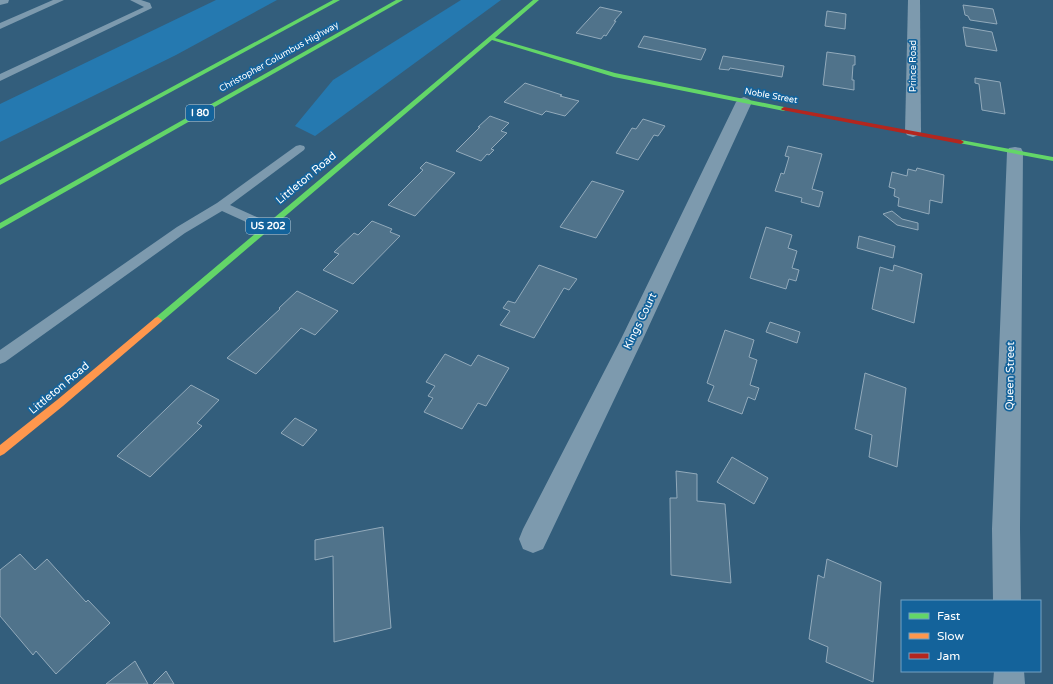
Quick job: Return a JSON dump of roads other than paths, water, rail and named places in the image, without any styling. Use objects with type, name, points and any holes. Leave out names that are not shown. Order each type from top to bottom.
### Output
[{"type":"main road","name":"Christopher Columbus Highway","points":[[0,182],[337,0]]},
{"type":"main road","name":"Christopher Columbus Highway","points":[[0,226],[400,0]]},
{"type":"main road","name":"Littleton Road","points":[[0,451],[60,403],[536,0]]},
{"type":"main road","name":"Noble Street","points":[[490,38],[614,75],[744,102],[914,132],[1053,159]]},
{"type":"street","name":"Prince Road","points":[[914,0],[914,132]]},
{"type":"street","name":"Kings Court","points":[[532,539],[632,339],[744,102]]},
{"type":"street","name":"Queen Street","points":[[1008,600],[1006,529],[1015,152]]},
{"type":"street","points":[[1009,672],[1009,684]]},
{"type":"lane","points":[[0,26],[60,0]]},
{"type":"lane","points":[[0,78],[148,8],[147,5],[134,0]]},
{"type":"lane","points":[[0,358],[181,230],[221,206],[300,148]]},
{"type":"lane","points":[[221,206],[268,227]]}]
